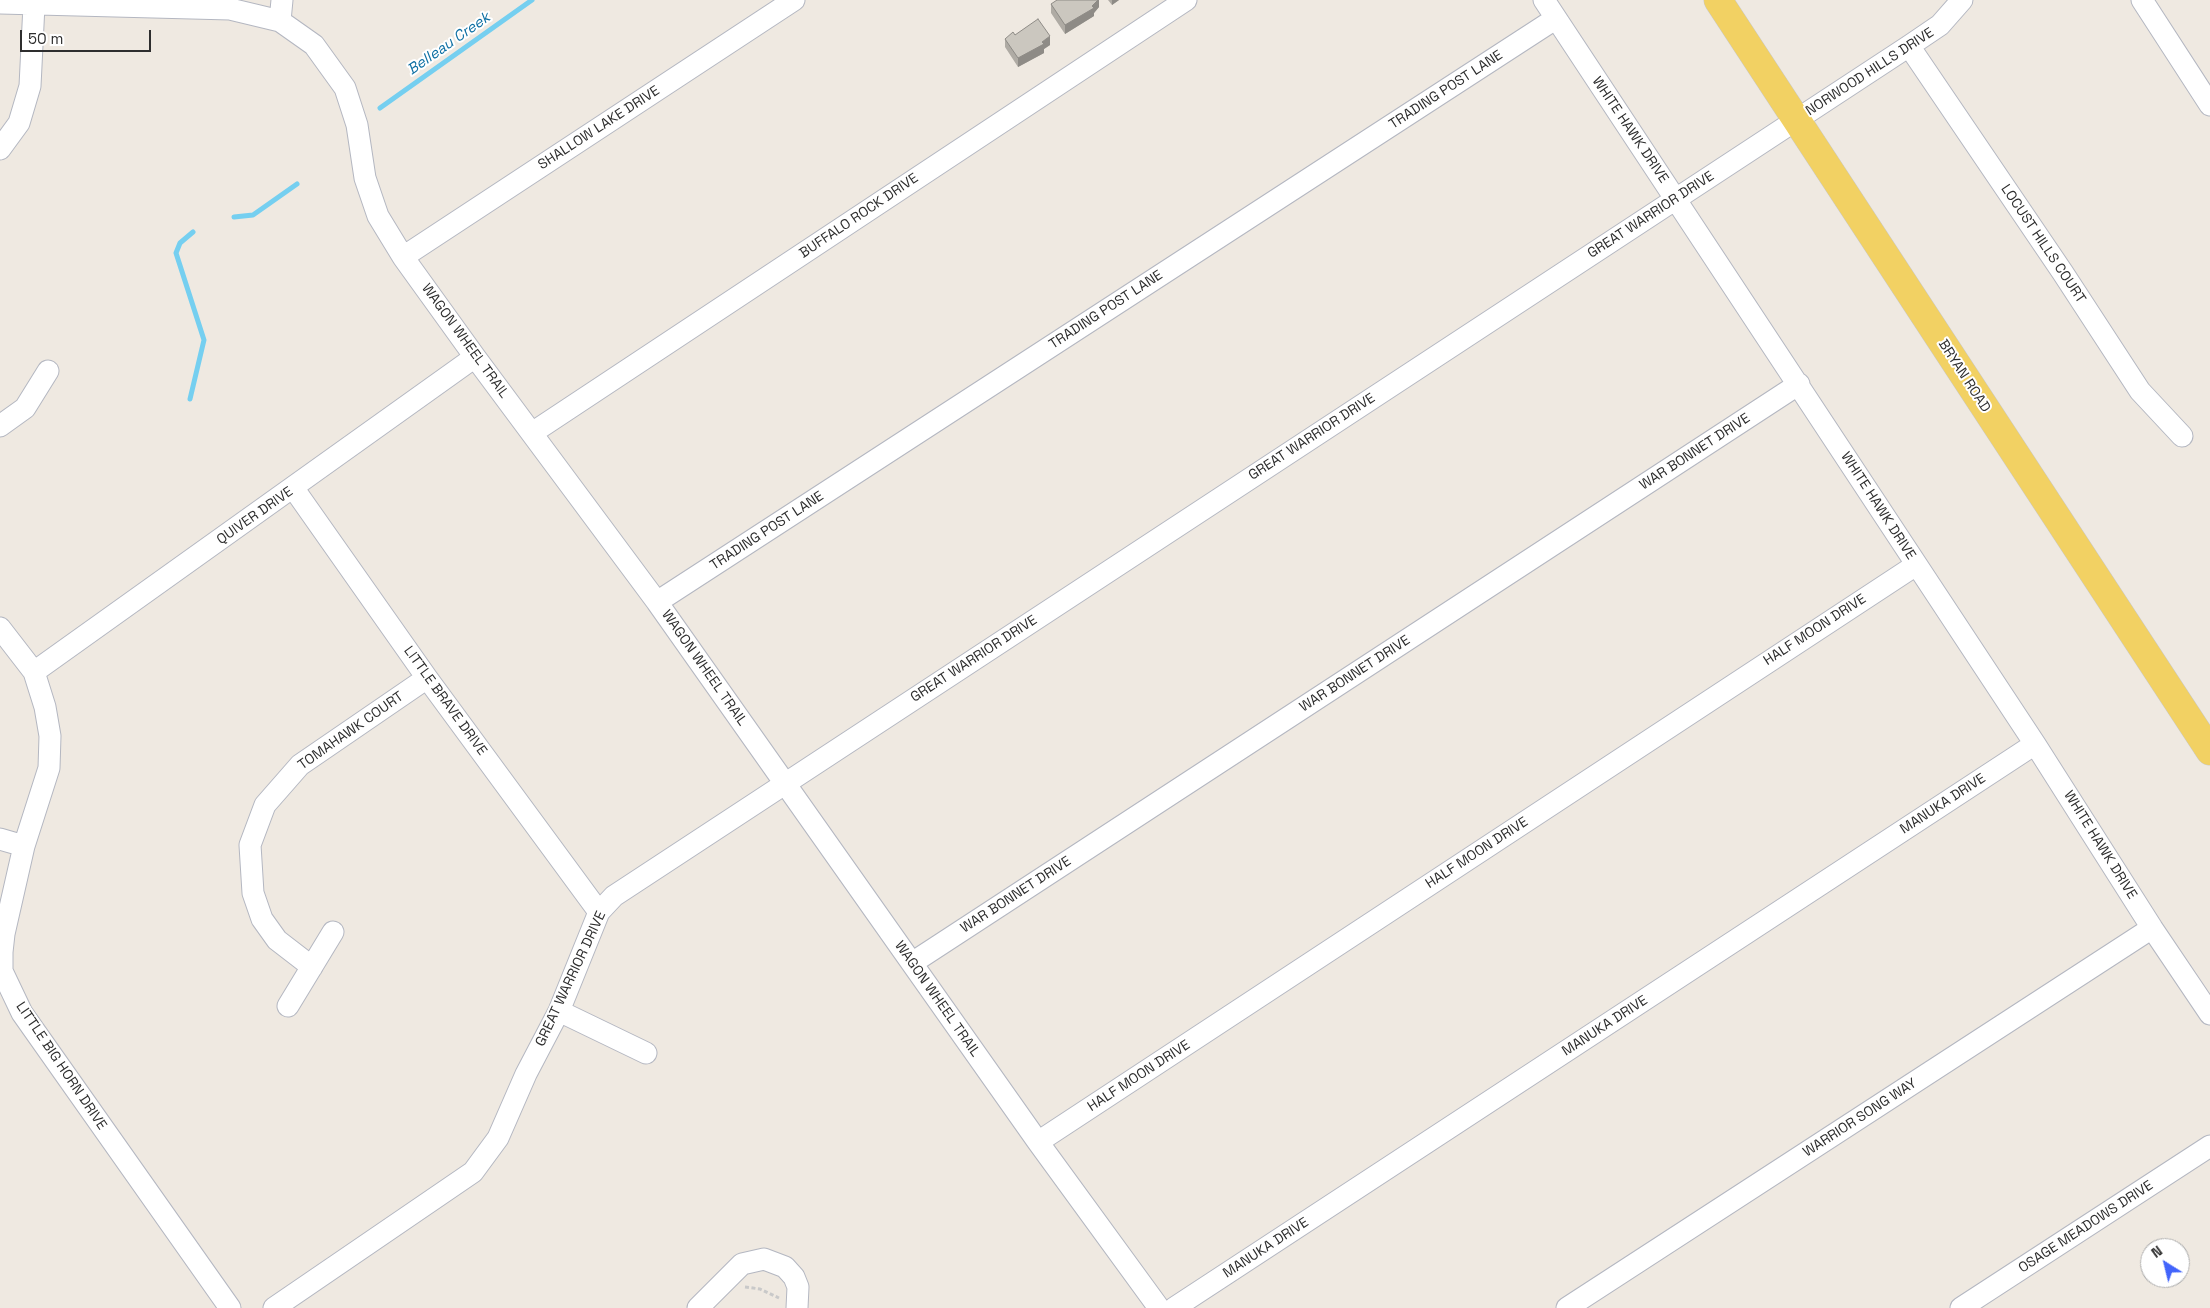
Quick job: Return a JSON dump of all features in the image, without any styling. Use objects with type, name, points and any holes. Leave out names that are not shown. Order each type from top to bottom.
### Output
[{"type":"main road","name":"BRYAN ROAD","points":[[1718,0],[2210,751]]},
{"type":"street","name":"SHALLOW LAKE DRIVE","points":[[403,257],[794,0]]},
{"type":"street","name":"BUFFALO ROCK DRIVE","points":[[532,433],[1186,0]]},
{"type":"street","name":"WHITE HAWK DRIVE","points":[[1544,0],[1799,384],[2035,744],[2152,928],[2210,1014]]},
{"type":"street","name":"NORWOOD HILLS DRIVE","points":[[1797,120],[1940,26],[1962,0]]},
{"type":"street","points":[[2142,0],[2210,105]]},
{"type":"street","name":"WAGON WHEEL TRAIL","points":[[0,3],[34,5],[231,4],[281,10],[314,45],[345,88],[357,125],[368,188],[378,216],[403,257],[475,358],[657,602],[1038,1142],[1159,1308]]},
{"type":"street","points":[[0,149],[19,123],[30,86],[34,5]]},
{"type":"street","name":"TRADING POST LANE","points":[[657,602],[1555,19]]},
{"type":"street","name":"LOCUST HILLS COURT","points":[[1909,46],[2063,272],[2140,391],[2182,436]]},
{"type":"street","name":"GREAT WARRIOR DRIVE","points":[[274,1308],[473,1172],[498,1138],[526,1074],[559,1011],[599,912],[614,896],[1675,198],[1797,120]]},
{"type":"street","name":"QUIVER DRIVE","points":[[34,672],[475,358]]},
{"type":"street","points":[[0,426],[25,408],[48,371]]},
{"type":"street","name":"WAR BONNET DRIVE","points":[[912,963],[1799,384]]},
{"type":"street","name":"LITTLE BRAVE DRIVE","points":[[294,488],[427,678],[599,912]]},
{"type":"street","name":"HALF MOON DRIVE","points":[[1038,1142],[1916,564]]},
{"type":"street","name":"LITTLE BIG HORN DRIVE","points":[[0,628],[34,672],[45,707],[50,736],[49,768],[24,846],[2,952],[2,971],[22,1013],[230,1308]]},
{"type":"street","name":"TOMAHAWK COURT","points":[[312,967],[277,940],[262,919],[253,893],[250,845],[265,805],[300,765],[427,678]]},
{"type":"street","name":"MANUKA DRIVE","points":[[1174,1308],[2035,744]]},
{"type":"street","points":[[0,839],[24,846]]},
{"type":"street","name":"WARRIOR SONG WAY","points":[[1567,1308],[2152,928]]},
{"type":"street","points":[[288,1006],[333,932]]},
{"type":"street","points":[[559,1011],[646,1053]]},
{"type":"street","name":"OSAGE MEADOWS DRIVE","points":[[1961,1308],[2210,1146]]},
{"type":"street","points":[[698,1308],[742,1264],[764,1259],[785,1266],[794,1278],[798,1287],[789,1304]]},
{"type":"path","points":[[740,1286],[760,1290],[789,1304]]},
{"type":"building","points":[[1057,0],[1098,0],[1092,6],[1094,8],[1065,25],[1051,4]]},
{"type":"building","points":[[1038,19],[1050,36],[1042,42],[1044,44],[1018,58],[1005,39],[1013,32],[1015,35]]},
{"type":"waterway","name":"Belleau Creek","points":[[380,108],[532,0]]},
{"type":"waterway","name":"Belleau Creek","points":[[234,217],[253,215],[297,184]]},
{"type":"waterway","name":"Belleau Creek","points":[[190,399],[204,340],[176,253],[180,243],[193,232]]}]
